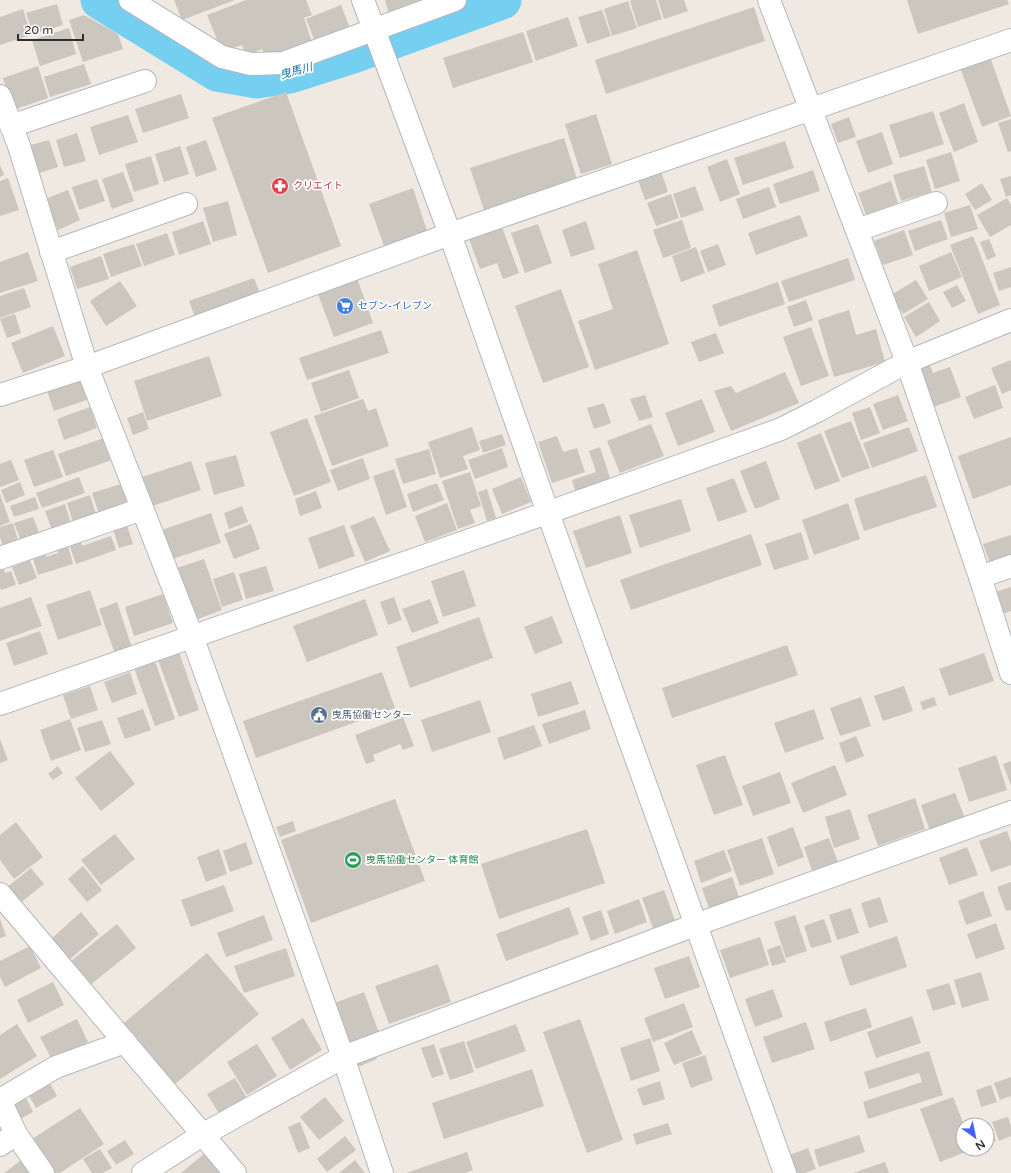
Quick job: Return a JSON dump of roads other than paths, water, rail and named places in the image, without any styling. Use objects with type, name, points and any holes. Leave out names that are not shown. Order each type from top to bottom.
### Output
[{"type":"street","points":[[130,0],[222,57],[251,64],[283,63],[374,31],[455,0]]},
{"type":"street","points":[[363,0],[450,234],[548,513],[785,1173]]},
{"type":"street","points":[[769,0],[907,362],[1011,672]]},
{"type":"street","points":[[0,395],[87,367],[450,234],[1011,40]]},
{"type":"street","points":[[6,135],[145,81]]},
{"type":"street","points":[[0,96],[6,135],[21,154],[87,367],[192,636],[343,1057],[382,1173]]},
{"type":"street","points":[[857,230],[936,203]]},
{"type":"street","points":[[52,252],[186,204]]},
{"type":"street","points":[[0,704],[548,513],[781,428],[817,411],[907,362],[1011,320]]},
{"type":"street","points":[[0,558],[142,509]]},
{"type":"street","points":[[980,577],[1011,566]]},
{"type":"street","points":[[143,1173],[202,1135],[343,1057],[695,925],[1011,812]]},
{"type":"street","points":[[0,894],[235,1173]]},
{"type":"street","points":[[43,1173],[8,1140],[0,1100],[56,1067],[125,1042]]},
{"type":"waterway","name":"曳馬川","points":[[100,0],[217,72],[257,79],[290,74],[353,54],[502,0]]},
{"type":"place","name":"クリエイト","points":[[280,186]]},
{"type":"place","name":"セブン-イレブン","points":[[345,306]]},
{"type":"place","name":"曳馬協働センター","points":[[319,715]]},
{"type":"place","name":"曳馬協働センター 体育館","points":[[353,860]]}]
